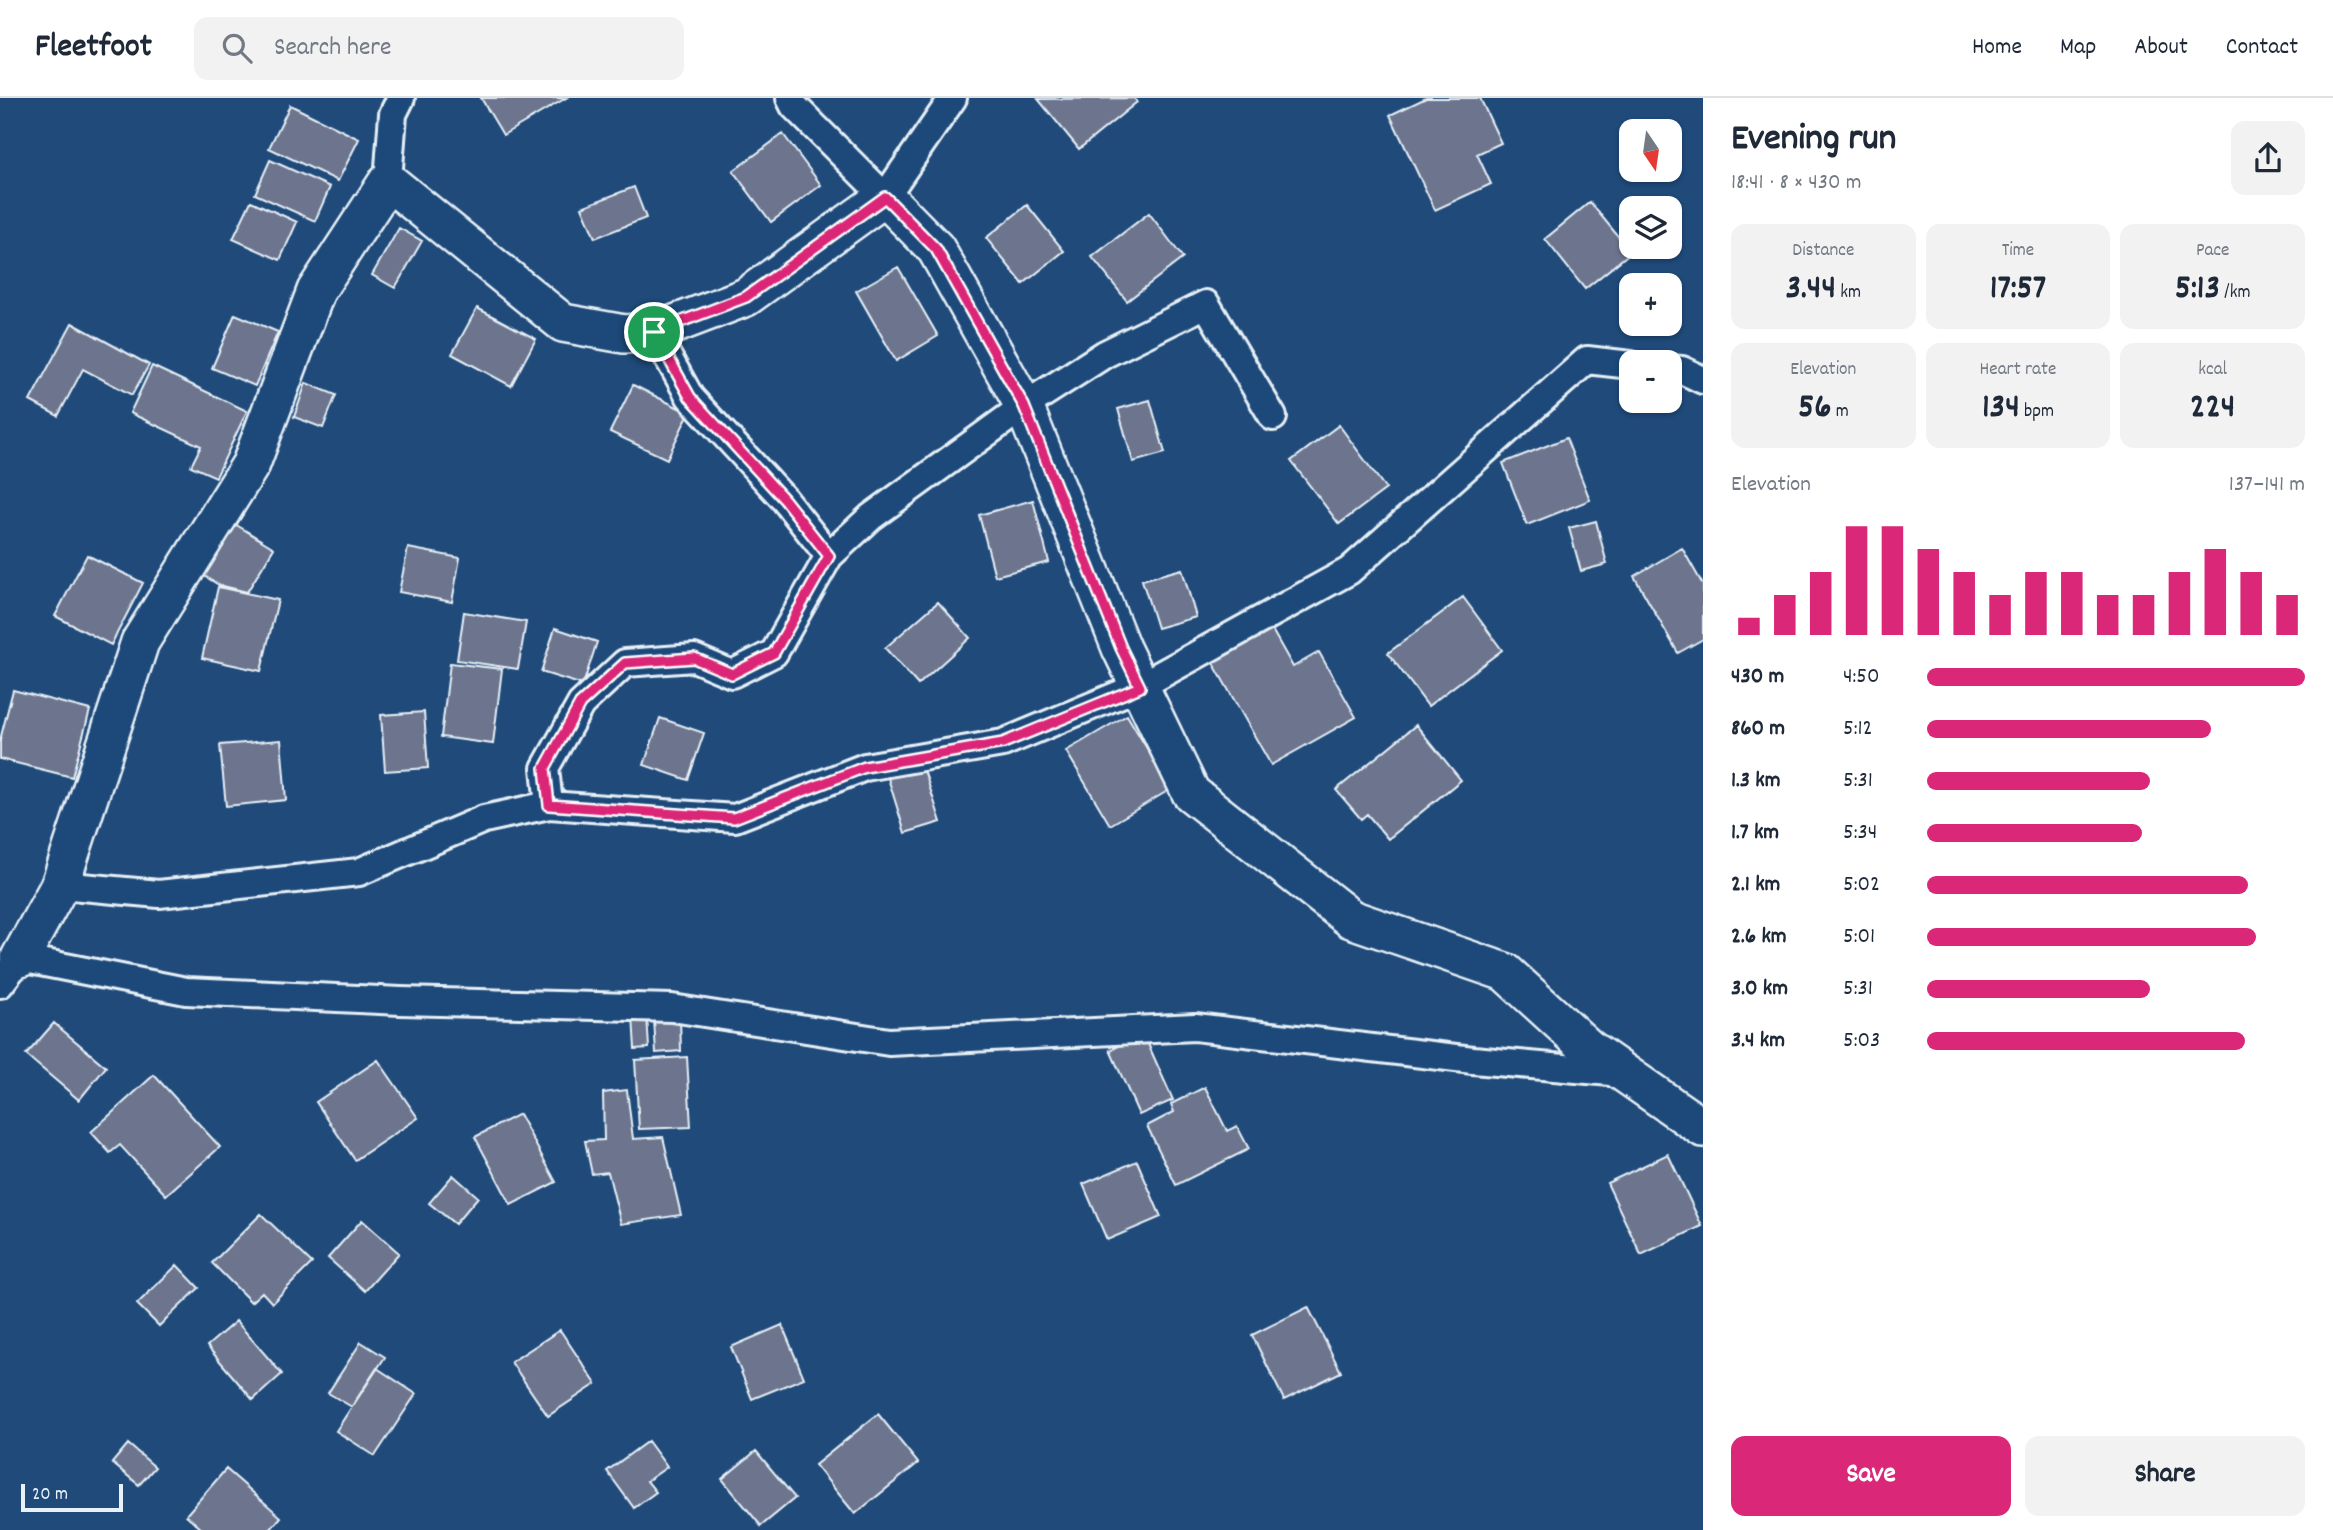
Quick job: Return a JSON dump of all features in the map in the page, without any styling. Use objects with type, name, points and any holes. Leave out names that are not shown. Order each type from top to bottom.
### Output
[{"type":"street","points":[[401,98],[393,114],[388,181],[316,291],[251,464],[140,642],[60,885],[10,971],[187,991],[401,1001],[673,1008],[889,1042],[1195,1027],[1473,1060],[1625,1074]]},
{"type":"street","points":[[790,98],[794,106],[936,249],[1024,406],[1121,648],[1191,793],[1350,919],[1505,972],[1588,1048],[1703,1128]]},
{"type":"street","points":[[388,181],[564,323],[624,334],[654,332],[746,297],[885,197],[953,98]]},
{"type":"street","points":[[549,805],[545,768],[580,704],[625,663],[694,658],[732,674],[774,653],[829,556],[872,517],[1024,406],[1105,354],[1206,304],[1273,417]]},
{"type":"street","points":[[654,332],[690,397],[784,499],[829,556]]},
{"type":"street","points":[[60,885],[159,894],[359,872],[484,819],[549,805],[734,818],[865,767],[1003,743],[1140,687],[1349,572],[1587,360],[1619,364]]},
{"type":"street","points":[[1682,370],[1703,380]]},
{"type":"building","points":[[481,98],[566,98],[503,135]]},
{"type":"building","points":[[1134,98],[1137,102],[1079,149],[1038,99]]},
{"type":"building","points":[[1426,98],[1480,98],[1501,143],[1477,154],[1491,184],[1435,210],[1390,115]]},
{"type":"building","points":[[290,105],[359,139],[338,181],[269,148]]},
{"type":"building","points":[[783,134],[821,185],[771,222],[733,171]]},
{"type":"building","points":[[270,160],[330,187],[315,221],[255,194]]},
{"type":"building","points":[[634,187],[646,218],[595,238],[582,207]]},
{"type":"building","points":[[251,201],[297,222],[280,260],[233,239]]},
{"type":"building","points":[[1590,202],[1619,237],[1619,259],[1622,259],[1585,289],[1545,239]]},
{"type":"building","points":[[1027,205],[1064,251],[1023,284],[986,238]]},
{"type":"building","points":[[1149,213],[1183,258],[1127,301],[1092,257]]},
{"type":"building","points":[[399,228],[422,241],[395,288],[372,275]]},
{"type":"building","points":[[898,267],[938,336],[896,361],[856,291]]},
{"type":"building","points":[[477,308],[536,339],[511,386],[452,354]]},
{"type":"building","points":[[235,314],[278,332],[255,386],[212,368]]},
{"type":"building","points":[[72,323],[149,365],[132,395],[83,369],[58,416],[30,401]]},
{"type":"building","points":[[152,366],[247,411],[216,477],[191,466],[201,446],[130,413]]},
{"type":"building","points":[[306,383],[336,395],[323,428],[294,417]]},
{"type":"building","points":[[633,385],[689,413],[667,459],[610,432]]},
{"type":"building","points":[[1150,400],[1165,453],[1133,462],[1118,409]]},
{"type":"building","points":[[1339,425],[1386,489],[1339,524],[1291,461]]},
{"type":"building","points":[[1566,438],[1590,500],[1527,525],[1503,463]]},
{"type":"building","points":[[1033,500],[1049,562],[995,576],[979,515]]},
{"type":"building","points":[[230,521],[274,548],[247,592],[219,585],[198,572]]},
{"type":"building","points":[[1596,521],[1607,564],[1581,571],[1569,528]]},
{"type":"building","points":[[408,548],[460,558],[452,602],[399,592]]},
{"type":"building","points":[[1682,548],[1703,585],[1703,639],[1678,653],[1634,576]]},
{"type":"building","points":[[87,555],[143,583],[111,645],[55,616]]},
{"type":"building","points":[[1182,569],[1196,617],[1157,628],[1142,580]]},
{"type":"building","points":[[218,587],[278,600],[261,671],[202,658]]},
{"type":"building","points":[[1463,597],[1502,650],[1428,706],[1388,653]]},
{"type":"building","points":[[938,602],[970,638],[918,685],[885,648]]},
{"type":"building","points":[[464,612],[526,622],[518,669],[457,660]]},
{"type":"building","points":[[555,628],[597,642],[583,685],[541,672]]},
{"type":"building","points":[[1271,628],[1293,667],[1319,652],[1356,717],[1271,765],[1212,661]]},
{"type":"building","points":[[450,663],[502,669],[493,744],[441,737]]},
{"type":"building","points":[[13,690],[90,710],[72,777],[0,759],[0,740]]},
{"type":"building","points":[[424,712],[428,768],[385,771],[381,715]]},
{"type":"building","points":[[1127,715],[1171,789],[1110,825],[1066,751]]},
{"type":"building","points":[[660,718],[704,733],[688,780],[644,765]]},
{"type":"building","points":[[1416,725],[1461,780],[1388,839],[1367,814],[1361,819],[1336,790]]},
{"type":"building","points":[[281,740],[286,800],[226,806],[220,745]]},
{"type":"building","points":[[923,767],[941,822],[905,833],[888,778]]},
{"type":"building","points":[[647,1015],[649,1048],[635,1049],[633,1016]]},
{"type":"building","points":[[680,1017],[681,1051],[656,1053],[654,1019]]},
{"type":"building","points":[[54,1023],[106,1067],[79,1100],[26,1055]]},
{"type":"building","points":[[1144,1035],[1173,1100],[1139,1115],[1110,1050]]},
{"type":"building","points":[[687,1057],[691,1127],[639,1129],[635,1060]]},
{"type":"building","points":[[378,1060],[418,1118],[355,1160],[316,1102]]},
{"type":"building","points":[[154,1075],[220,1147],[166,1195],[120,1145],[110,1153],[91,1132]]},
{"type":"building","points":[[1205,1087],[1227,1131],[1237,1126],[1249,1149],[1176,1185],[1147,1126],[1174,1112],[1171,1104]]},
{"type":"building","points":[[627,1090],[633,1139],[663,1137],[681,1215],[621,1224],[608,1172],[592,1174],[585,1141],[604,1140],[603,1093]]},
{"type":"building","points":[[519,1114],[556,1182],[511,1205],[475,1137]]},
{"type":"building","points":[[1668,1154],[1702,1226],[1641,1255],[1607,1183]]},
{"type":"building","points":[[1137,1161],[1161,1217],[1107,1240],[1083,1184]]},
{"type":"building","points":[[453,1175],[478,1197],[455,1224],[429,1203]]},
{"type":"building","points":[[261,1214],[312,1263],[272,1303],[262,1292],[251,1302],[212,1263]]},
{"type":"building","points":[[362,1220],[399,1253],[365,1291],[328,1258]]},
{"type":"building","points":[[177,1265],[199,1288],[159,1326],[137,1304]]},
{"type":"building","points":[[1308,1307],[1341,1372],[1284,1400],[1252,1335]]},
{"type":"building","points":[[236,1321],[282,1374],[253,1400],[207,1346]]},
{"type":"building","points":[[782,1325],[804,1378],[752,1399],[731,1347]]},
{"type":"building","points":[[560,1330],[596,1384],[548,1416],[511,1362]]},
{"type":"building","points":[[361,1342],[385,1357],[352,1407],[328,1393]]},
{"type":"building","points":[[377,1368],[416,1394],[375,1456],[336,1431]]},
{"type":"building","points":[[878,1414],[918,1463],[855,1514],[815,1465]]},
{"type":"building","points":[[648,1441],[667,1467],[647,1481],[656,1492],[634,1508],[607,1471]]},
{"type":"building","points":[[128,1444],[155,1467],[139,1485],[112,1463]]},
{"type":"building","points":[[756,1451],[795,1498],[761,1526],[722,1479]]},
{"type":"building","points":[[226,1469],[281,1517],[270,1530],[203,1530],[186,1515]]},
{"type":"route","points":[[885,197],[936,249],[1024,406],[1121,648],[1140,687],[1003,743],[865,767],[734,818],[549,805],[545,768],[580,704],[625,663],[694,658],[732,674],[774,653],[829,556],[784,499],[690,397],[654,332],[746,297],[885,197]]}]
